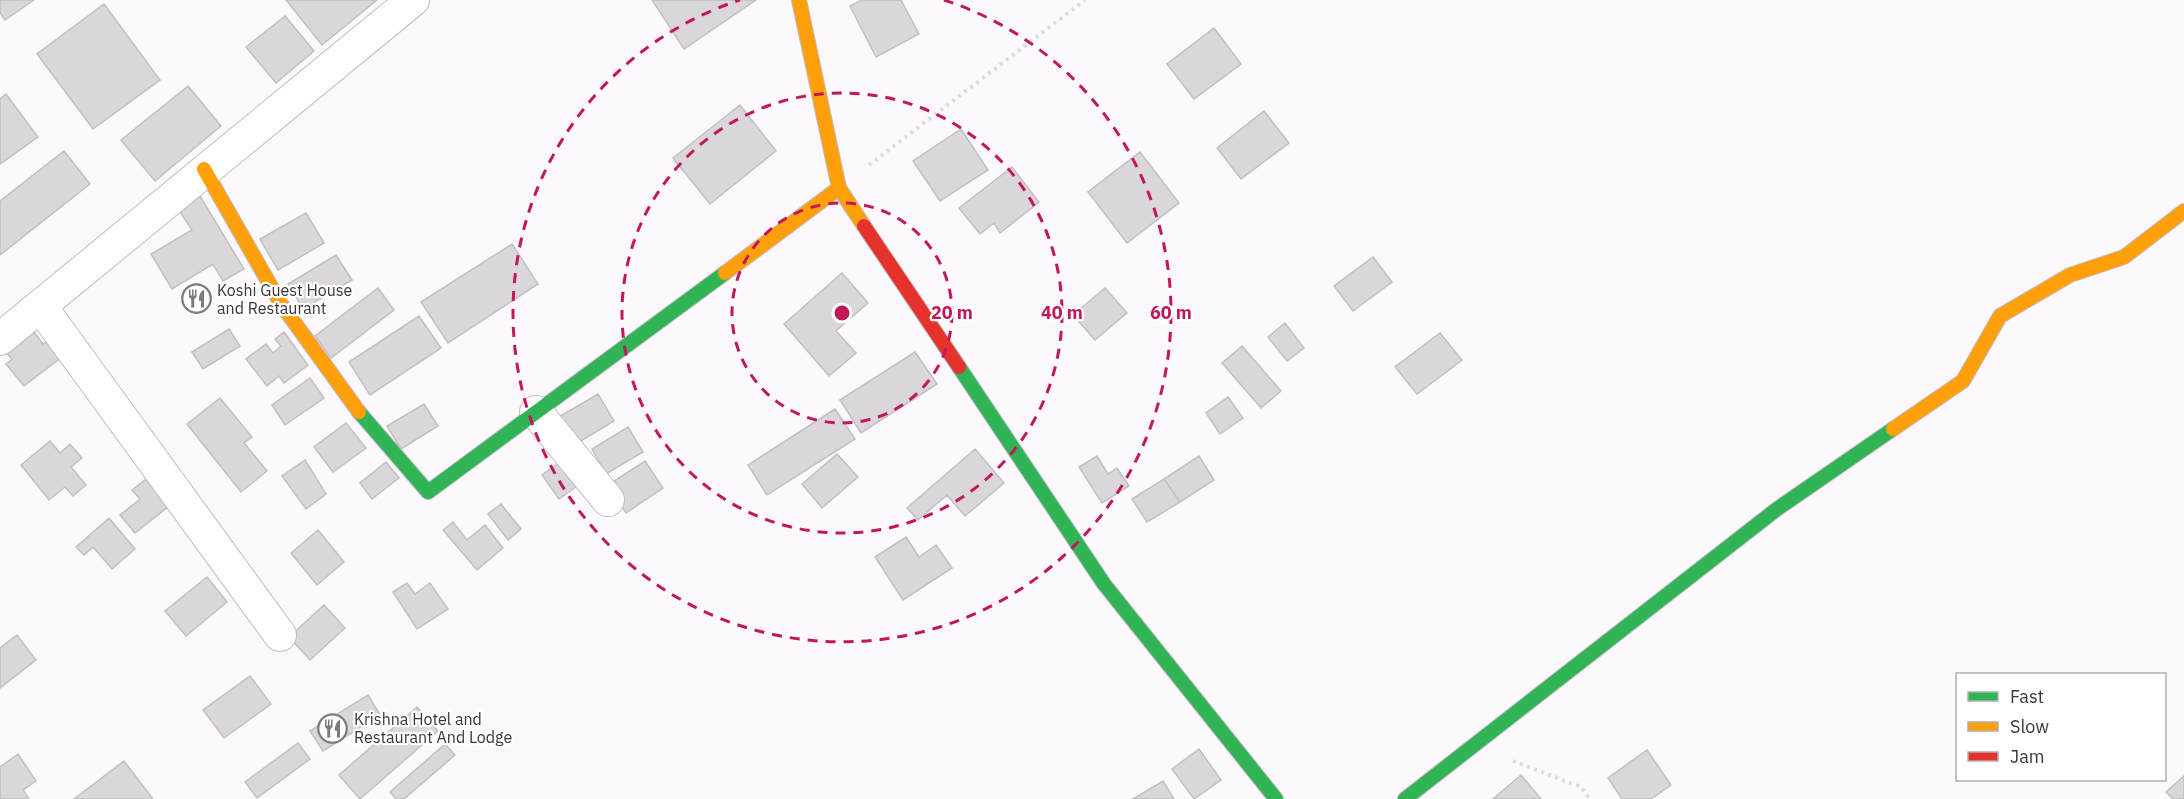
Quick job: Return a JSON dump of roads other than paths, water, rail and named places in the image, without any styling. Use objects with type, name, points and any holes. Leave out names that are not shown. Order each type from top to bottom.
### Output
[{"type":"street","points":[[0,339],[204,169],[413,0]]},
{"type":"street","points":[[799,0],[839,188],[1104,584],[1276,799]]},
{"type":"street","points":[[204,169],[281,304],[356,408],[428,492],[839,188]]},
{"type":"street","points":[[1405,799],[1777,509],[1963,381],[2000,316],[2070,275],[2124,257],[2184,211]]},
{"type":"street","points":[[41,307],[280,635]]},
{"type":"street","points":[[536,412],[608,500]]},
{"type":"place","name":"Koshi Guest House and Restaurant","points":[[196,299]]},
{"type":"place","name":"Krishna Hotel and Restaurant And Lodge","points":[[333,728]]}]
